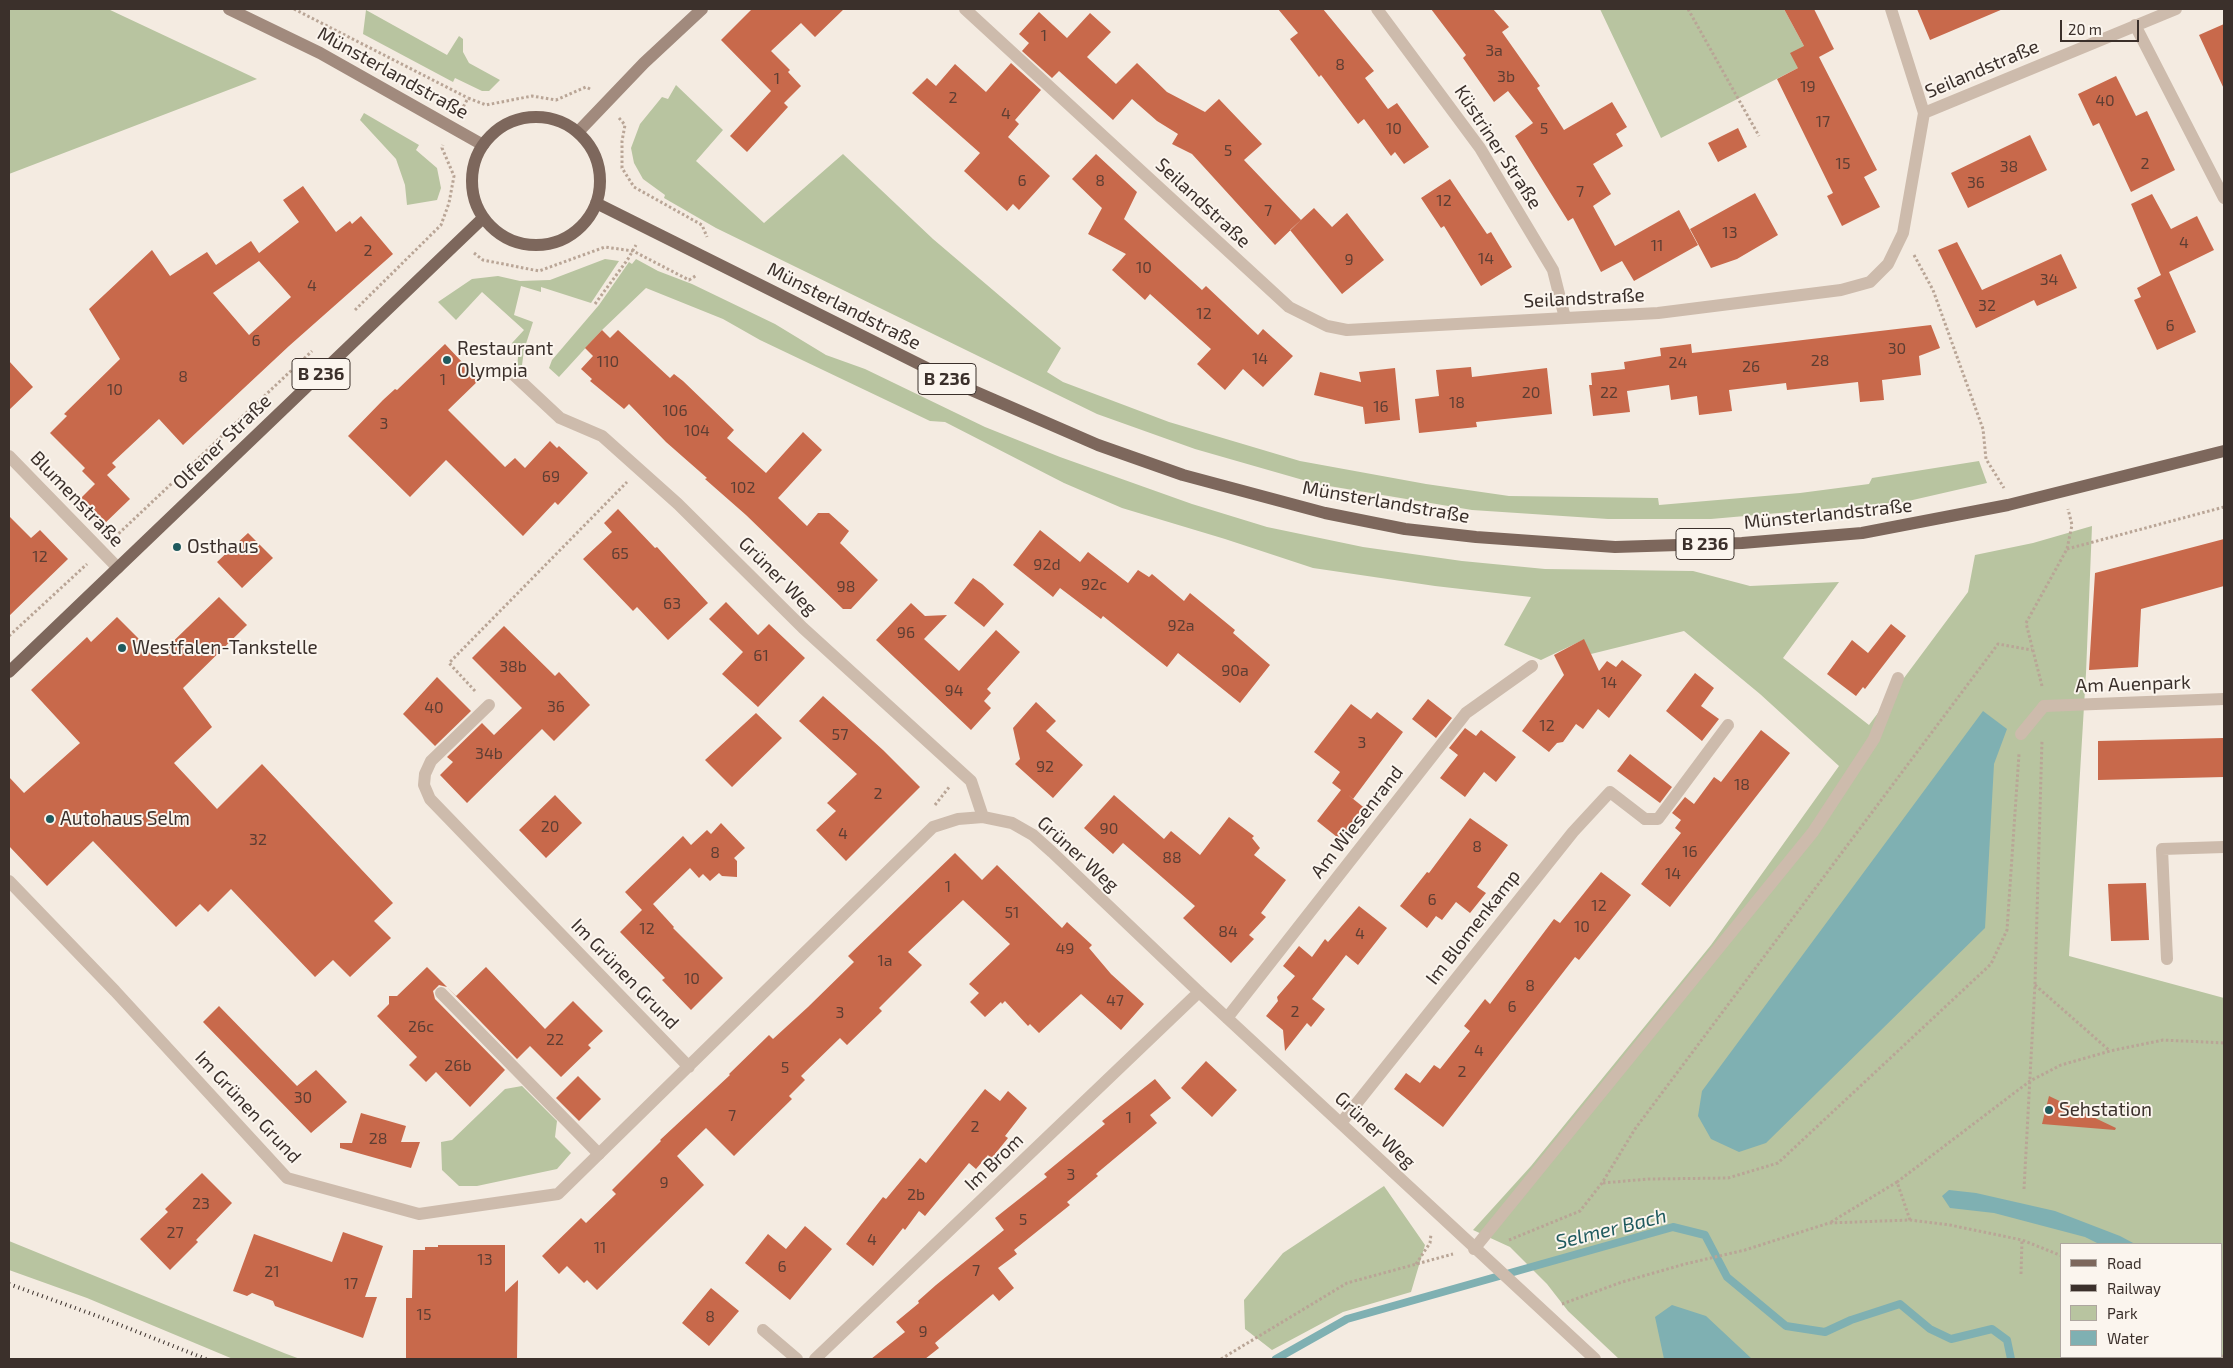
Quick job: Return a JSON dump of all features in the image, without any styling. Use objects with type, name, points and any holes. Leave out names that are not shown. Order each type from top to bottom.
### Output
[{"type":"main road","name":"Münsterlandstraße","points":[[229,9],[320,53],[484,144]]},
{"type":"main road","points":[[578,132],[644,63],[702,9]]},
{"type":"main road","points":[[533,117],[560,122],[578,132],[589,145],[598,167],[599,192],[589,217],[579,229],[566,238],[552,243],[536,245],[521,244],[506,238],[494,229],[483,218],[473,194],[472,181],[477,156],[484,144],[505,125],[519,119],[533,117]]},
{"type":"main road","name":"Münsterlandstraße","points":[[596,203],[969,389],[1098,444],[1183,475],[1325,513],[1405,528],[1476,537],[1614,547],[1742,543],[1862,533],[2008,505],[2224,451]]},
{"type":"main road","name":"Olfener Straße","points":[[9,672],[483,218]]},
{"type":"street","name":"Seilandstraße","points":[[965,9],[1289,307],[1306,317],[1328,326],[1347,330],[1658,313],[1841,290],[1870,282],[1888,264],[1903,233],[1924,113],[2168,10]]},
{"type":"street","name":"Küstriner Straße","points":[[1377,9],[1480,148],[1553,270],[1565,318]]},
{"type":"street","points":[[1891,9],[1924,113]]},
{"type":"street","points":[[2135,25],[2224,198]]},
{"type":"street","name":"Grüner Weg","points":[[514,375],[560,418],[602,436],[678,504],[803,628],[971,781],[983,817],[1012,824],[1033,835],[1478,1253],[1595,1359]]},
{"type":"street","name":"Blumenstraße","points":[[9,456],[118,568]]},
{"type":"street","name":"Am Wiesenrand","points":[[1227,1018],[1466,713],[1532,666]]},
{"type":"street","points":[[1478,1253],[1812,832],[1874,739],[1898,678]]},
{"type":"street","name":"Am Auenpark","points":[[2044,706],[2224,699]]},
{"type":"street","name":"Im Grünen Grund","points":[[489,705],[432,761],[425,774],[424,785],[430,799],[689,1068]]},
{"type":"street","points":[[2021,734],[2044,706]]},
{"type":"street","name":"Im Blomenkamp","points":[[1341,1123],[1573,832],[1610,792],[1645,819],[1658,819],[1728,725]]},
{"type":"street","name":"Im Grünen Grund","points":[[9,881],[115,991],[287,1178],[419,1214],[558,1194],[689,1068],[933,827],[958,819],[983,817]]},
{"type":"street","points":[[2167,959],[2162,849],[2224,846]]},
{"type":"street","name":"Im Brom","points":[[815,1359],[1199,992]]},
{"type":"street","points":[[441,993],[599,1154]]},
{"type":"street","points":[[763,1330],[797,1359]]},
{"type":"path","points":[[294,9],[468,98],[486,105],[532,96],[556,100],[586,87],[626,125],[622,141],[622,168],[634,187],[702,225],[718,265],[688,280],[633,251],[605,247],[540,271],[483,260],[441,225]]},
{"type":"path","points":[[1688,9],[1759,136]]},
{"type":"path","points":[[351,314],[441,225],[449,203],[454,176],[442,148],[468,98]]},
{"type":"path","points":[[595,304],[633,251],[646,228]]},
{"type":"path","points":[[1903,233],[1933,290],[1982,429],[1986,459],[2003,483],[2008,505]]},
{"type":"path","points":[[9,636],[315,348]]},
{"type":"path","points":[[489,705],[449,663],[640,470]]},
{"type":"path","points":[[2024,1189],[2030,1081],[2044,706],[2043,691],[2026,623],[2067,549],[2072,525],[2064,491]]},
{"type":"path","points":[[2067,549],[2224,507]]},
{"type":"path","points":[[1221,1359],[1347,1283],[1416,1264],[1478,1253],[1580,1211],[1602,1183],[1635,1129],[1743,988],[1998,644],[2032,650]]},
{"type":"path","points":[[1602,1183],[1648,1179],[1728,1178],[1778,1163],[1991,964],[2007,930],[2021,734]]},
{"type":"path","points":[[933,827],[928,812],[961,772]]},
{"type":"path","points":[[2034,984],[2110,1050]]},
{"type":"path","points":[[1544,1311],[1622,1282],[1685,1264],[1745,1250],[1829,1223],[1897,1182],[2030,1081],[2061,1065],[2110,1050],[2162,1040],[2224,1043]]},
{"type":"path","points":[[1897,1182],[1910,1220]]},
{"type":"path","points":[[1416,1264],[1430,1243],[1435,1212]]},
{"type":"path","points":[[1829,1223],[1910,1220],[1950,1225],[2022,1240],[2060,1255]]},
{"type":"path","points":[[2021,1274],[2022,1240]]},
{"type":"green space","points":[[9,9],[108,9],[257,79],[9,174]]},
{"type":"green space","points":[[1600,9],[1784,9],[1804,46],[1798,68],[1661,138]]},
{"type":"green space","points":[[366,10],[447,55],[459,36],[463,39],[463,52],[469,63],[500,80],[489,91],[482,91],[455,78],[453,82],[363,34]]},
{"type":"green space","points":[[676,85],[723,130],[696,161],[764,223],[843,154],[933,239],[1061,348],[1047,372],[1063,382],[1169,422],[1300,461],[1426,484],[1509,496],[1658,498],[1659,505],[1800,493],[1869,484],[1872,478],[1979,461],[1987,483],[1904,502],[1711,519],[1608,519],[1472,510],[1317,484],[1195,449],[1097,414],[716,228],[664,198],[665,195],[643,179],[634,163],[631,148],[640,124],[662,97],[668,99]]},
{"type":"green space","points":[[364,113],[419,145],[416,150],[437,168],[441,188],[437,200],[407,205],[405,185],[396,159],[360,120]]},
{"type":"green space","points":[[605,259],[619,261],[591,303],[541,287],[541,292],[521,286],[514,315],[533,322],[524,350],[521,373],[517,369],[518,357],[512,343],[524,330],[482,292],[456,320],[438,302],[472,279],[498,276],[520,281],[550,280]]},
{"type":"green space","points":[[636,259],[658,271],[692,284],[775,324],[826,355],[865,369],[985,427],[1060,457],[1192,504],[1267,527],[1363,547],[1462,561],[1545,569],[1693,571],[1750,586],[1839,582],[1783,658],[1869,725],[1968,592],[1975,555],[2033,543],[2092,526],[2086,673],[2069,956],[2224,998],[2224,1359],[1619,1359],[1568,1311],[1547,1284],[1510,1247],[1473,1230],[1531,1166],[1711,945],[1839,766],[1760,694],[1684,631],[1591,654],[1583,640],[1541,660],[1504,645],[1531,597],[1435,586],[1313,568],[1122,508],[1064,483],[945,422],[930,421],[760,340],[723,319],[646,288],[602,330],[559,377],[549,368],[552,360],[599,305],[629,262],[632,264]]},
{"type":"green space","points":[[522,1086],[557,1121],[555,1137],[571,1153],[557,1169],[477,1186],[459,1186],[442,1170],[441,1142],[452,1140],[505,1089]]},
{"type":"green space","points":[[1384,1186],[1425,1245],[1411,1292],[1343,1312],[1272,1350],[1245,1329],[1244,1300],[1283,1253]]},
{"type":"green space","points":[[9,1241],[300,1359],[233,1359],[87,1298],[9,1270]]},
{"type":"water","points":[[1983,711],[2007,729],[1994,764],[1985,928],[1766,1143],[1739,1152],[1711,1139],[1698,1116],[1702,1091]]},
{"type":"water","points":[[1949,1190],[1976,1193],[2055,1211],[2120,1236],[2133,1243],[2097,1243],[2085,1237],[1994,1213],[1950,1208],[1942,1196]]},
{"type":"water","points":[[1672,1305],[1706,1316],[1752,1359],[1664,1359],[1655,1317]]},
{"type":"building","points":[[752,9],[844,9],[815,37],[801,23],[771,51],[790,70],[788,72],[801,86],[784,103],[788,107],[747,152],[730,136],[771,91],[721,40]]},
{"type":"building","points":[[1278,9],[1323,9],[1374,71],[1365,78],[1388,109],[1397,103],[1429,147],[1404,164],[1395,152],[1391,156],[1364,119],[1358,124],[1321,75],[1319,77],[1290,39],[1298,33]]},
{"type":"building","points":[[1431,9],[1493,9],[1509,27],[1502,32],[1540,86],[1537,88],[1564,130],[1612,102],[1627,127],[1616,134],[1623,146],[1593,164],[1611,194],[1593,206],[1615,246],[1679,210],[1698,245],[1634,281],[1622,261],[1601,272],[1573,218],[1568,221],[1515,136],[1533,123],[1508,91],[1494,102],[1463,58],[1466,55]]},
{"type":"building","points":[[1784,9],[1814,9],[1834,49],[1819,57],[1877,170],[1864,177],[1880,207],[1842,226],[1827,196],[1833,193],[1777,79],[1798,68],[1790,53],[1804,46]]},
{"type":"building","points":[[1917,9],[2003,9],[1930,40]]},
{"type":"building","points":[[1039,12],[1067,38],[1090,13],[1111,32],[1087,57],[1116,84],[1137,63],[1167,92],[1205,112],[1219,99],[1262,144],[1244,160],[1301,220],[1275,245],[1192,154],[1172,144],[1178,134],[1157,121],[1132,99],[1113,120],[1059,71],[1052,78],[1022,51],[1029,43],[1019,34]]},
{"type":"building","points":[[2224,24],[2224,89],[2199,35]]},
{"type":"building","points":[[1011,63],[1041,90],[1015,120],[1019,124],[1008,137],[1050,176],[1019,210],[1013,204],[1007,211],[964,171],[980,153],[912,93],[927,78],[936,86],[955,64],[986,92]]},
{"type":"building","points":[[2116,76],[2136,116],[2147,111],[2175,170],[2131,192],[2099,123],[2093,126],[2078,94]]},
{"type":"building","points":[[1738,128],[1747,147],[1718,162],[1708,143]]},
{"type":"building","points":[[2030,135],[2047,170],[1968,208],[1951,173]]},
{"type":"building","points":[[1096,154],[1137,192],[1124,219],[1202,290],[1206,286],[1258,335],[1263,329],[1293,356],[1263,387],[1243,369],[1225,390],[1197,364],[1211,349],[1150,294],[1145,300],[1112,270],[1126,254],[1088,234],[1102,208],[1072,179]]},
{"type":"building","points":[[1450,179],[1487,234],[1491,232],[1512,267],[1481,286],[1444,226],[1441,228],[1421,198]]},
{"type":"building","points":[[303,186],[336,232],[350,221],[352,224],[361,216],[393,254],[289,346],[183,445],[159,419],[112,463],[116,467],[107,475],[130,499],[102,526],[78,501],[95,484],[82,471],[85,468],[50,433],[67,416],[64,414],[120,359],[89,309],[152,250],[170,276],[207,252],[216,265],[251,241],[259,253],[299,222],[283,200]],"holes":[[[259,261],[291,297],[249,335],[213,293]]]},
{"type":"building","points":[[1755,193],[1778,235],[1737,259],[1711,268],[1690,229]]},
{"type":"building","points":[[2152,194],[2171,229],[2197,216],[2214,250],[2169,272],[2196,332],[2157,350],[2134,300],[2141,297],[2137,288],[2161,275],[2131,204]]},
{"type":"building","points":[[1314,208],[1332,227],[1347,213],[1384,260],[1342,294],[1290,230]]},
{"type":"building","points":[[1957,242],[1982,290],[2061,254],[2077,288],[2037,306],[2034,300],[1976,328],[1938,250]]},
{"type":"building","points":[[1931,325],[1940,348],[1919,356],[1921,375],[1882,380],[1884,400],[1860,402],[1858,382],[1787,390],[1786,383],[1729,390],[1732,411],[1699,415],[1697,396],[1671,400],[1669,385],[1627,391],[1630,412],[1593,416],[1589,385],[1592,385],[1591,373],[1625,369],[1624,362],[1661,356],[1660,348],[1691,344],[1692,353]]},
{"type":"building","points":[[602,330],[610,338],[618,330],[670,378],[674,374],[683,381],[734,430],[727,438],[766,473],[803,432],[822,450],[778,498],[807,526],[818,513],[829,513],[849,531],[840,543],[878,580],[851,609],[843,609],[746,515],[705,479],[707,478],[666,442],[629,404],[624,409],[590,381],[592,379],[581,369],[593,356],[585,348]]},
{"type":"building","points":[[445,344],[479,380],[448,410],[505,467],[515,458],[525,468],[550,441],[557,448],[559,446],[588,473],[558,505],[555,502],[523,536],[446,460],[410,497],[348,436],[383,400],[395,389],[397,390]]},
{"type":"building","points":[[9,361],[33,387],[9,410]]},
{"type":"building","points":[[1471,367],[1472,377],[1547,368],[1552,414],[1476,422],[1477,427],[1419,433],[1415,399],[1439,396],[1436,370]]},
{"type":"building","points":[[1395,368],[1400,420],[1365,424],[1363,407],[1314,395],[1320,372],[1361,382],[1359,372]]},
{"type":"building","points":[[618,509],[655,548],[657,547],[708,603],[668,640],[637,607],[633,611],[583,559],[612,532],[604,523]]},
{"type":"building","points":[[9,516],[31,538],[40,530],[68,559],[9,616]]},
{"type":"building","points":[[1040,530],[1080,562],[1088,552],[1128,583],[1138,570],[1149,577],[1152,574],[1184,601],[1190,593],[1235,630],[1233,633],[1270,665],[1240,703],[1178,653],[1167,667],[1103,616],[1101,619],[1060,588],[1053,597],[1013,565]]},
{"type":"building","points":[[248,533],[273,558],[242,588],[217,562]]},
{"type":"building","points":[[2224,539],[2224,586],[2141,609],[2138,667],[2089,670],[2095,573]]},
{"type":"building","points":[[973,578],[1004,604],[984,627],[954,603]]},
{"type":"building","points":[[219,597],[247,625],[183,688],[212,727],[174,763],[217,809],[262,764],[393,903],[374,921],[391,938],[350,977],[333,960],[315,977],[231,889],[208,912],[200,904],[176,927],[93,841],[47,886],[9,846],[9,777],[24,793],[80,743],[31,690],[87,637],[91,642],[117,617],[157,657]]},
{"type":"building","points":[[726,602],[758,635],[769,624],[805,658],[758,707],[722,674],[743,652],[709,619]]},
{"type":"building","points":[[911,603],[925,616],[947,615],[924,639],[959,671],[996,630],[1020,652],[987,689],[991,693],[984,701],[991,708],[971,730],[876,640]]},
{"type":"building","points":[[1891,624],[1906,636],[1865,689],[1863,687],[1856,696],[1827,674],[1852,640],[1868,653]]},
{"type":"building","points":[[504,626],[555,676],[559,672],[590,705],[554,741],[542,729],[467,803],[440,775],[453,762],[447,757],[482,723],[494,735],[522,708],[472,658]]},
{"type":"building","points":[[1584,639],[1599,671],[1607,661],[1616,667],[1622,660],[1642,675],[1609,718],[1598,709],[1583,729],[1576,724],[1563,742],[1557,743],[1549,752],[1522,731],[1564,675],[1554,655]]},
{"type":"building","points":[[1695,673],[1714,688],[1701,706],[1719,719],[1702,741],[1666,711]]},
{"type":"building","points":[[437,677],[471,711],[435,746],[403,714]]},
{"type":"building","points":[[823,696],[883,750],[920,787],[846,861],[816,830],[836,811],[827,803],[857,774],[799,721]]},
{"type":"building","points":[[1428,699],[1452,718],[1436,738],[1412,719]]},
{"type":"building","points":[[1036,702],[1056,721],[1046,731],[1083,765],[1053,798],[1015,764],[1020,759],[1013,728]]},
{"type":"building","points":[[1351,704],[1371,719],[1377,712],[1403,732],[1353,799],[1367,810],[1342,841],[1317,821],[1341,790],[1332,783],[1340,772],[1314,752]]},
{"type":"building","points":[[756,713],[782,738],[732,787],[705,760]]},
{"type":"building","points":[[1465,728],[1476,736],[1481,730],[1516,757],[1496,782],[1484,772],[1465,797],[1440,778],[1458,755],[1449,748]]},
{"type":"building","points":[[1761,730],[1790,753],[1670,907],[1641,884],[1681,833],[1675,828],[1681,820],[1672,813],[1685,797],[1694,804],[1714,777],[1721,782]]},
{"type":"building","points":[[2224,738],[2224,777],[2098,780],[2098,741]]},
{"type":"building","points":[[1630,754],[1672,787],[1660,803],[1617,771]]},
{"type":"building","points":[[555,795],[582,823],[546,858],[519,830]]},
{"type":"building","points":[[1114,795],[1164,839],[1171,831],[1200,855],[1229,817],[1254,836],[1252,838],[1260,848],[1254,855],[1286,880],[1261,913],[1266,917],[1249,935],[1254,939],[1231,963],[1183,918],[1195,906],[1123,843],[1113,854],[1084,828]]},
{"type":"building","points":[[1470,818],[1508,845],[1477,887],[1486,893],[1470,913],[1456,902],[1442,920],[1436,916],[1427,928],[1400,906],[1427,872],[1429,873]]},
{"type":"building","points":[[721,823],[745,848],[734,858],[737,861],[737,877],[722,876],[719,873],[710,881],[703,874],[699,878],[690,868],[653,904],[673,928],[723,978],[691,1010],[662,980],[665,978],[620,932],[642,910],[625,892],[683,836],[691,845],[707,830],[711,834]]},
{"type":"building","points":[[955,853],[982,880],[997,865],[1062,928],[1067,922],[1092,945],[1089,948],[1111,974],[1144,1004],[1121,1030],[1081,994],[1039,1033],[1030,1024],[1028,1026],[1005,1001],[1002,1004],[1001,1002],[985,1017],[970,1002],[979,993],[969,984],[1010,944],[963,900],[908,952],[922,965],[879,1008],[882,1011],[847,1045],[840,1038],[801,1076],[805,1080],[789,1096],[792,1099],[734,1156],[706,1128],[677,1156],[704,1185],[597,1290],[587,1280],[584,1283],[567,1266],[559,1274],[542,1256],[581,1218],[586,1223],[616,1194],[612,1190],[660,1140],[730,1075],[769,1035],[773,1039],[808,1007],[854,962],[848,956]]},
{"type":"building","points":[[1601,872],[1631,895],[1579,960],[1575,957],[1443,1127],[1394,1089],[1406,1073],[1420,1083],[1434,1065],[1440,1069],[1470,1031],[1464,1026],[1485,999],[1490,1004],[1554,919],[1560,923]]},
{"type":"building","points":[[2146,883],[2149,940],[2111,941],[2108,884]]},
{"type":"building","points":[[1359,906],[1387,928],[1358,965],[1346,955],[1312,999],[1325,1009],[1311,1027],[1307,1023],[1285,1051],[1283,1030],[1266,1016],[1278,1001],[1277,997],[1295,976],[1283,966],[1299,946],[1312,957],[1325,939],[1328,942]]},
{"type":"building","points":[[427,967],[447,987],[439,985],[433,991],[435,999],[505,1070],[470,1107],[436,1072],[426,1082],[409,1065],[417,1057],[377,1016],[389,1004],[389,996],[397,996]]},
{"type":"building","points":[[486,967],[545,1029],[573,1001],[603,1031],[588,1045],[591,1048],[561,1077],[530,1046],[517,1059],[447,987],[456,996]]},
{"type":"building","points":[[219,1006],[297,1086],[316,1070],[347,1102],[311,1133],[203,1022]]},
{"type":"building","points":[[1206,1061],[1237,1090],[1212,1117],[1181,1088]]},
{"type":"building","points":[[578,1076],[601,1099],[579,1121],[556,1098]]},
{"type":"building","points":[[1155,1079],[1171,1098],[1150,1115],[1157,1123],[1096,1174],[1098,1176],[1067,1202],[1070,1205],[1014,1250],[1017,1254],[998,1268],[1014,1288],[999,1301],[993,1294],[935,1343],[939,1348],[925,1359],[871,1359],[905,1332],[896,1322],[919,1303],[918,1301],[936,1285],[1004,1230],[995,1218],[1047,1177],[1044,1174],[1105,1124],[1102,1121]]},
{"type":"building","points":[[985,1089],[1000,1101],[1008,1091],[1027,1108],[1005,1136],[1008,1138],[991,1159],[988,1155],[976,1169],[969,1163],[925,1216],[919,1211],[905,1230],[903,1228],[873,1266],[846,1244],[883,1197],[886,1199],[920,1158],[926,1163]]},
{"type":"building","points":[[2049,1096],[2116,1128],[2115,1130],[2042,1124]]},
{"type":"building","points":[[361,1113],[406,1126],[401,1142],[420,1142],[411,1168],[340,1148],[340,1143],[352,1143]]},
{"type":"building","points":[[202,1173],[232,1203],[196,1240],[198,1242],[170,1270],[140,1239],[168,1212],[165,1209]]},
{"type":"building","points":[[805,1226],[832,1249],[790,1300],[745,1263],[768,1234],[786,1249]]},
{"type":"building","points":[[343,1232],[383,1246],[365,1297],[377,1297],[363,1338],[275,1306],[273,1301],[252,1293],[247,1296],[233,1291],[254,1234],[332,1262]]},
{"type":"building","points":[[438,1245],[505,1245],[505,1292],[518,1280],[517,1359],[406,1359],[406,1298],[412,1298],[413,1250],[425,1250],[425,1247],[438,1247]]},
{"type":"building","points":[[711,1288],[739,1311],[709,1346],[682,1323]]},
{"type":"waterway","name":"Selmer Bach","points":[[1276,1359],[1347,1319],[1673,1227],[1705,1235],[1727,1277],[1786,1326],[1825,1332],[1851,1320],[1900,1304],[1930,1329],[1951,1339],[1992,1329],[2007,1340],[2011,1359]]},
{"type":"railway","points":[[9,1284],[100,1317],[206,1359]]},
{"type":"place","name":"Restaurant Olympia","points":[[447,360]]},
{"type":"place","name":"Osthaus","points":[[177,547]]},
{"type":"place","name":"Westfalen-Tankstelle","points":[[122,648]]},
{"type":"place","name":"Autohaus Selm","points":[[50,819]]},
{"type":"place","name":"Sehstation","points":[[2049,1110]]}]
